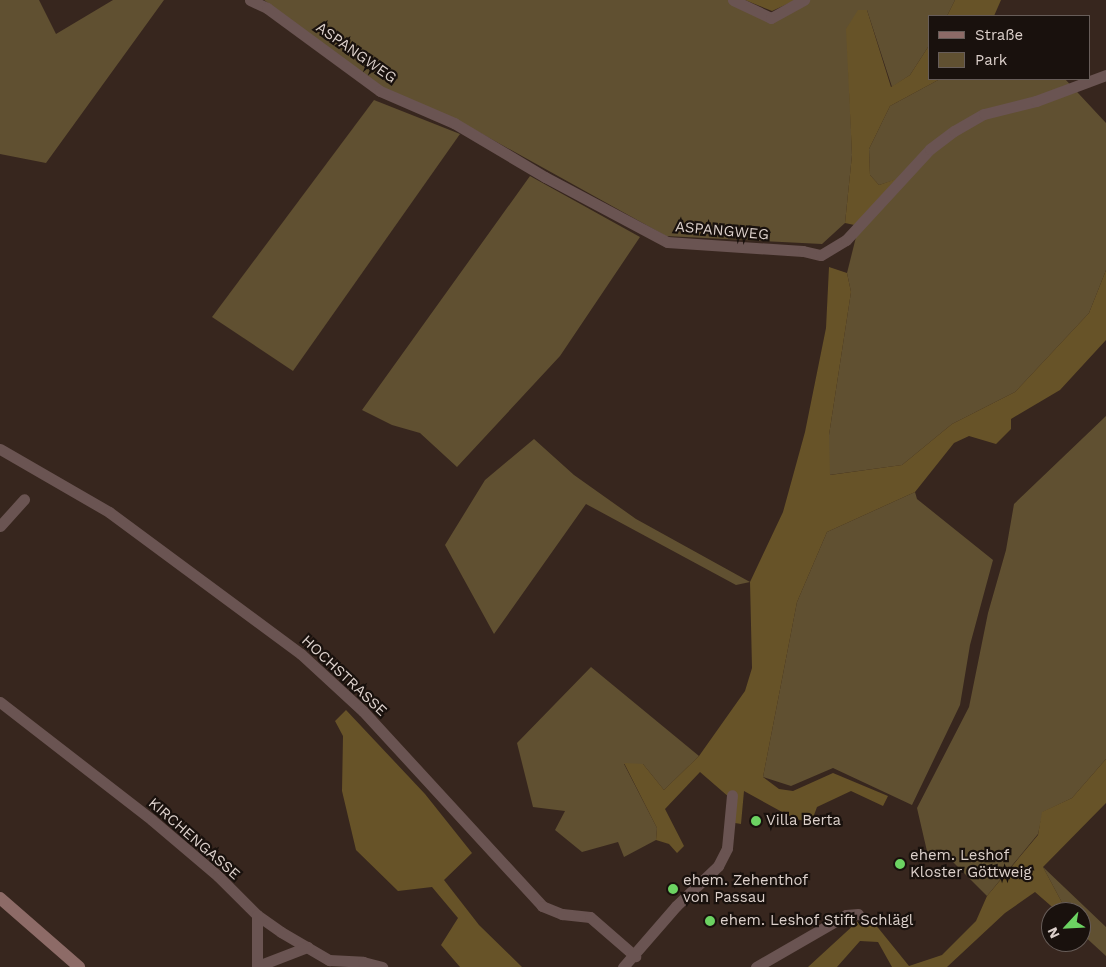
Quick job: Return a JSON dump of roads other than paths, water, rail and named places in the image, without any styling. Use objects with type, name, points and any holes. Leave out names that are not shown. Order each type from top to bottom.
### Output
[{"type":"main road","points":[[0,898],[79,967]]},
{"type":"street","name":"ASPANGWEG","points":[[250,0],[267,8],[380,91],[454,123],[545,177],[667,242],[803,251],[821,256],[846,240],[912,172],[930,149],[954,131],[984,114],[1036,101],[1106,75]]},
{"type":"street","points":[[734,0],[771,18],[804,0]]},
{"type":"street","name":"HOCHSTRASSE","points":[[0,449],[109,512],[301,654],[363,711],[542,906],[562,914],[590,917],[635,956]]},
{"type":"street","points":[[0,526],[24,499]]},
{"type":"street","name":"KIRCHENGASSE","points":[[0,702],[152,820],[218,876],[257,915],[307,947],[338,962],[364,962],[382,967]]},
{"type":"street","points":[[623,967],[635,956],[676,906],[718,866],[727,848],[732,796]]},
{"type":"street","points":[[756,967],[846,915],[858,914]]},
{"type":"street","points":[[257,915],[258,966],[307,947]]},
{"type":"place","name":"Villa Berta","points":[[756,821]]},
{"type":"place","name":"ehem. Leshof Kloster Göttweig","points":[[900,864]]},
{"type":"place","name":"ehem. Zehenthof von Passau","points":[[673,889]]},
{"type":"place","name":"ehem. Leshof Stift Schlägl","points":[[710,921]]}]
